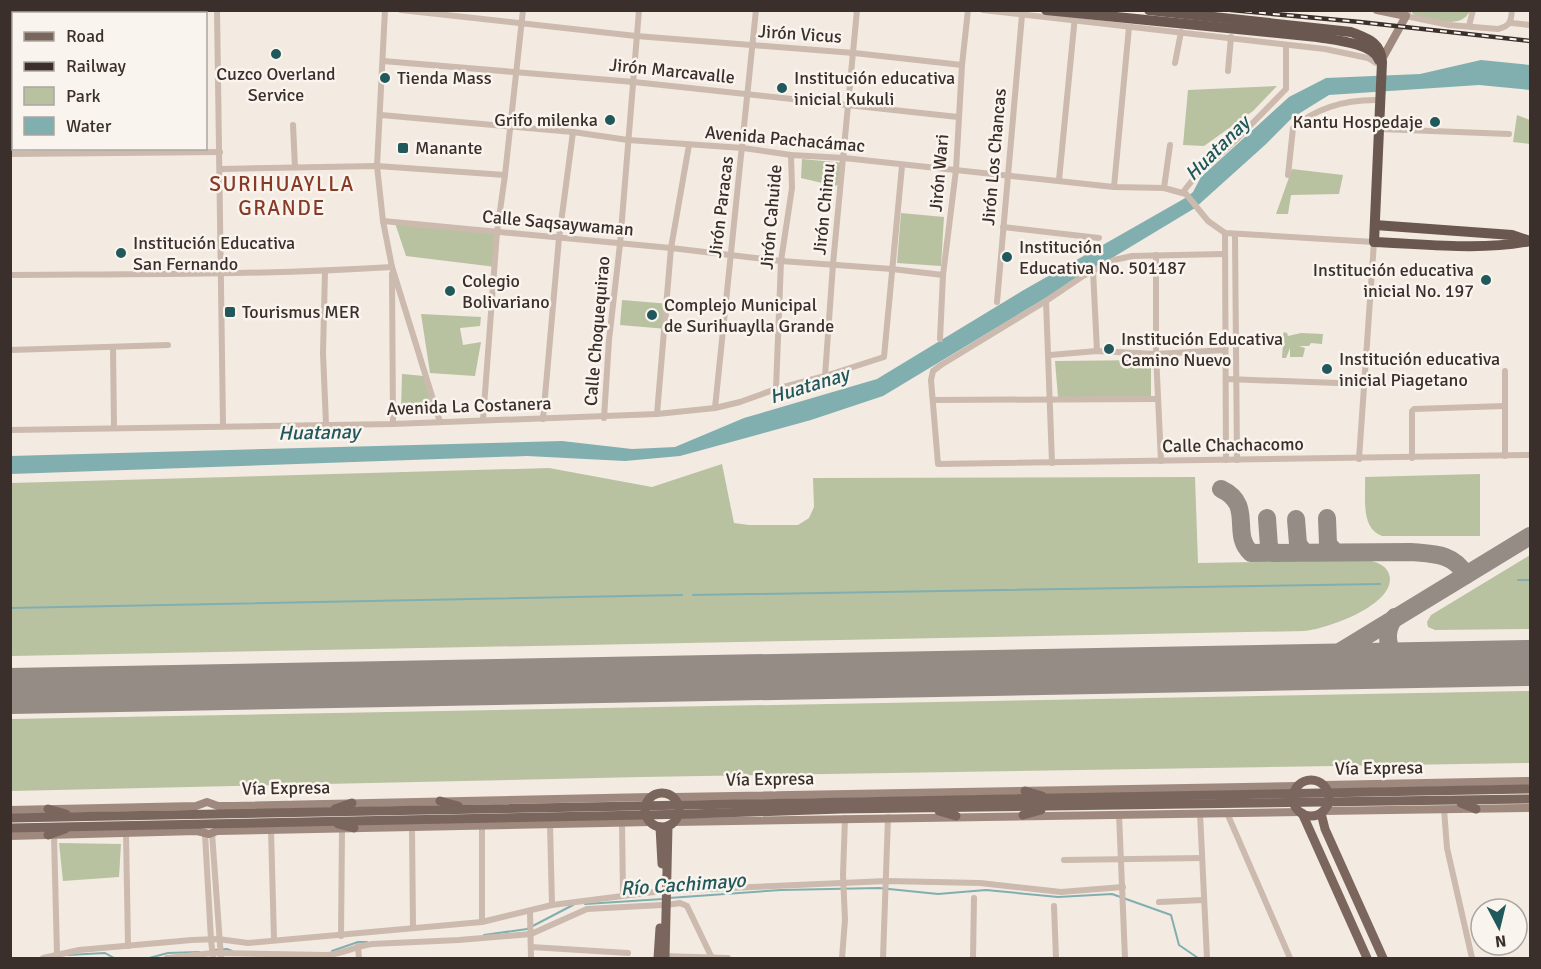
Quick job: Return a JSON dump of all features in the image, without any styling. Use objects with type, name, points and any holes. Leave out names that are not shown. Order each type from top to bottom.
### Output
[{"type":"highway","points":[[1046,10],[1075,17],[1317,37],[1374,51],[1382,67]]},
{"type":"highway","points":[[1149,10],[1351,32],[1374,41],[1380,47],[1382,67],[1374,242],[1508,246],[1530,241]]},
{"type":"highway","points":[[1375,225],[1512,235],[1530,241]]},
{"type":"highway","points":[[1418,244],[1419,228]]},
{"type":"main road","points":[[1377,10],[1407,13],[1382,67]]},
{"type":"main road","name":"Vía Expresa","points":[[672,815],[956,792],[1025,791],[1298,802],[1311,816],[1325,801],[1476,782],[1530,781]]},
{"type":"main road","points":[[1452,796],[1476,782]]},
{"type":"main road","name":"Vía Expresa","points":[[672,815],[928,804],[1298,802],[1452,796],[1530,789]]},
{"type":"main road","points":[[1025,791],[1050,802]]},
{"type":"main road","points":[[928,804],[956,792]]},
{"type":"main road","points":[[1452,796],[1476,809]]},
{"type":"main road","name":"Vía Expresa","points":[[1452,796],[1530,799]]},
{"type":"main road","points":[[440,801],[469,814]]},
{"type":"main road","name":"Vía Expresa","points":[[10,836],[126,833],[352,803],[440,801],[648,810],[672,815],[845,818],[1227,813],[1298,802]]},
{"type":"main road","points":[[1325,801],[1325,829],[1383,958]]},
{"type":"main road","name":"Vía Expresa","points":[[1325,801],[1444,809],[1530,808]]},
{"type":"main road","points":[[1023,815],[1050,802]]},
{"type":"main road","points":[[1298,802],[1367,958]]},
{"type":"main road","points":[[327,816],[352,803]]},
{"type":"main road","points":[[928,804],[956,816]]},
{"type":"main road","points":[[48,809],[77,821]]},
{"type":"main road","name":"Vía Expresa","points":[[10,810],[48,809],[207,822],[271,830],[622,823],[648,810]]},
{"type":"main road","points":[[648,810],[672,815],[661,957]]},
{"type":"main road","name":"Vía Expresa","points":[[10,818],[207,822],[327,816],[648,810]]},
{"type":"main road","points":[[441,826],[469,814]]},
{"type":"main road","points":[[327,816],[354,828]]},
{"type":"main road","points":[[51,835],[77,821]]},
{"type":"main road","name":"Vía Expresa","points":[[10,828],[77,821]]},
{"type":"street","points":[[10,12],[16,10]]},
{"type":"street","points":[[217,10],[223,425]]},
{"type":"street","points":[[385,10],[377,166],[383,221],[392,267],[440,422]]},
{"type":"street","name":"Jirón Vicus","points":[[401,10],[636,36],[854,52],[962,65]]},
{"type":"street","points":[[483,420],[497,232],[523,10]]},
{"type":"street","points":[[628,140],[639,10]]},
{"type":"street","name":"Jirón Paracas","points":[[715,408],[756,10]]},
{"type":"street","name":"Jirón Chimu","points":[[825,376],[857,10]]},
{"type":"street","name":"Jirón Wari","points":[[940,339],[943,275],[956,170],[958,117],[968,10]]},
{"type":"street","points":[[983,10],[1022,15],[1075,17],[1129,27],[1325,49],[1368,58],[1382,67]]},
{"type":"street","points":[[1469,26],[1473,10]]},
{"type":"street","points":[[1511,23],[1512,10]]},
{"type":"street","points":[[1407,13],[1449,25],[1498,29],[1511,23],[1530,25]]},
{"type":"street","name":"Jirón Los Chancas","points":[[997,302],[1022,15]]},
{"type":"street","points":[[1059,180],[1075,17]]},
{"type":"street","points":[[1114,187],[1129,27]]},
{"type":"street","points":[[1175,63],[1181,32]]},
{"type":"street","points":[[1227,71],[1231,37]]},
{"type":"street","points":[[1286,45],[1286,88],[1238,138],[1195,177],[1185,193],[1213,226],[1225,233],[1374,242],[1359,459]]},
{"type":"street","name":"Jirón Marcavalle","points":[[383,61],[634,82],[958,117]]},
{"type":"street","points":[[1288,176],[1293,128],[1324,108],[1381,98]]},
{"type":"street","name":"Avenida Pachacámac","points":[[381,115],[573,132],[628,140],[743,148],[791,155],[844,158],[1114,187],[1164,188],[1185,193]]},
{"type":"street","points":[[293,125],[295,167]]},
{"type":"street","points":[[1380,129],[1509,134]]},
{"type":"street","points":[[543,419],[559,238],[573,132]]},
{"type":"street","name":"Calle Choquequirao","points":[[604,418],[628,140]]},
{"type":"street","points":[[657,414],[671,248],[689,145]]},
{"type":"street","points":[[1164,188],[1170,145]]},
{"type":"street","points":[[10,154],[26,151],[220,152]]},
{"type":"street","name":"Jirón Cahuide","points":[[776,389],[781,261],[792,188],[791,155]]},
{"type":"street","points":[[221,169],[377,166],[505,175]]},
{"type":"street","points":[[892,269],[902,166]]},
{"type":"street","name":"Calle Saqsaywaman","points":[[383,221],[943,275]]},
{"type":"street","points":[[1003,227],[1099,238]]},
{"type":"street","points":[[1225,233],[1226,460]]},
{"type":"street","points":[[1235,235],[1237,460]]},
{"type":"street","points":[[1157,399],[933,400],[931,380],[933,371],[941,365],[1093,270],[1123,257],[1224,254]]},
{"type":"street","points":[[1156,255],[1157,399],[1161,461]]},
{"type":"street","points":[[10,275],[325,271],[392,267]]},
{"type":"street","points":[[392,267],[393,424]]},
{"type":"street","name":"Avenida La Costanera","points":[[10,430],[604,418],[715,408],[884,357],[892,269]]},
{"type":"street","points":[[1093,270],[1097,351]]},
{"type":"street","points":[[325,271],[323,353],[326,424]]},
{"type":"street","points":[[1046,301],[1050,355],[1052,464]]},
{"type":"street","points":[[10,350],[168,345]]},
{"type":"street","points":[[113,347],[114,428]]},
{"type":"street","points":[[1050,355],[1097,351],[1156,354],[1225,350]]},
{"type":"street","points":[[1505,371],[1506,456]]},
{"type":"street","points":[[1226,379],[1365,384]]},
{"type":"street","name":"Calle Chachacomo","points":[[933,400],[939,465],[1530,455]]},
{"type":"street","points":[[1412,458],[1412,411],[1414,409],[1505,406]]},
{"type":"street","points":[[1444,809],[1447,848],[1472,958]]},
{"type":"street","points":[[1200,813],[1207,958]]},
{"type":"street","points":[[1227,813],[1290,958]]},
{"type":"street","points":[[1119,814],[1125,958]]},
{"type":"street","points":[[883,958],[888,817]]},
{"type":"street","points":[[842,958],[845,920],[845,818]]},
{"type":"street","points":[[207,822],[216,949]]},
{"type":"street","points":[[622,823],[623,895]]},
{"type":"street","points":[[550,824],[552,905]]},
{"type":"street","points":[[482,826],[482,922]]},
{"type":"street","points":[[412,827],[413,928]]},
{"type":"street","points":[[341,936],[342,829]]},
{"type":"street","points":[[271,830],[274,940]]},
{"type":"street","points":[[126,833],[128,946]]},
{"type":"street","points":[[51,835],[57,954]]},
{"type":"street","points":[[1064,860],[1202,858]]},
{"type":"street","points":[[44,958],[57,954],[128,946],[216,949],[237,955],[327,955],[337,954],[358,946],[531,934],[587,909],[665,898],[887,884],[980,883],[1062,892],[1123,890]]},
{"type":"street","points":[[167,958],[274,940],[482,922],[552,905],[623,895],[665,898],[687,906],[712,958]]},
{"type":"street","points":[[973,958],[974,898]]},
{"type":"street","points":[[1159,902],[1204,900]]},
{"type":"street","points":[[1054,906],[1056,958]]},
{"type":"street","points":[[530,911],[531,958]]},
{"type":"street","points":[[358,946],[359,958]]},
{"type":"street","points":[[531,947],[628,953]]},
{"type":"street","points":[[661,957],[728,958]]},
{"type":"green space","points":[[1413,10],[1470,11],[1460,20],[1446,22],[1416,16],[1412,13]]},
{"type":"green space","points":[[1277,86],[1253,111],[1204,146],[1183,145],[1188,90]]},
{"type":"green space","points":[[1517,115],[1530,120],[1530,144],[1513,142]]},
{"type":"green space","points":[[802,159],[845,163],[843,182],[835,186],[801,178]]},
{"type":"green space","points":[[1292,169],[1343,175],[1339,194],[1291,195],[1288,214],[1276,214]]},
{"type":"green space","points":[[901,213],[944,217],[941,266],[897,263]]},
{"type":"green space","points":[[395,223],[499,233],[496,267],[406,256]]},
{"type":"green space","name":"Complejo Municipal de Surihuaylla Grande","points":[[622,300],[670,304],[667,329],[620,325]]},
{"type":"green space","points":[[421,314],[481,317],[480,326],[460,328],[463,345],[481,342],[475,376],[430,373]]},
{"type":"green space","points":[[1284,332],[1288,336],[1301,333],[1323,334],[1322,344],[1311,343],[1309,346],[1299,346],[1305,348],[1303,357],[1290,357],[1290,348],[1286,358],[1282,358],[1283,343],[1281,341]]},
{"type":"green space","points":[[1151,360],[1151,397],[1058,397],[1055,361]]},
{"type":"green space","points":[[402,374],[424,376],[433,411],[401,411]]},
{"type":"green space","points":[[722,464],[734,523],[749,525],[798,525],[809,518],[814,507],[813,478],[1195,477],[1198,563],[1367,560],[1386,568],[1389,574],[1389,585],[1383,595],[1372,605],[1358,613],[1328,626],[1304,631],[11,656],[11,483],[549,468],[652,487]]},
{"type":"green space","points":[[1480,474],[1480,536],[1382,536],[1370,526],[1366,511],[1365,477]]},
{"type":"green space","points":[[1530,555],[1530,629],[1435,630],[1428,627],[1427,622],[1431,615]]},
{"type":"green space","points":[[1530,691],[1530,763],[641,777],[11,791],[11,719]]},
{"type":"green space","points":[[59,843],[121,844],[119,877],[63,881]]},
{"type":"water","points":[[1481,60],[1530,65],[1530,90],[1479,85],[1329,95],[1292,118],[1195,208],[883,396],[811,420],[680,456],[625,461],[527,456],[11,474],[10,456],[562,441],[632,449],[675,447],[744,418],[877,379],[1022,291],[1187,197],[1193,192],[1201,177],[1289,97],[1326,78],[1420,74]]},
{"type":"waterway","points":[[1518,580],[1530,580]]},
{"type":"waterway","points":[[693,595],[1380,584]]},
{"type":"waterway","points":[[10,608],[682,595]]},
{"type":"waterway","name":"Río Cachimayo","points":[[669,898],[781,890],[879,888],[938,894],[986,890],[1058,897],[1112,894],[1171,915],[1179,945],[1198,958]]},
{"type":"waterway","name":"Río Cachimayo","points":[[585,904],[663,899]]},
{"type":"waterway","name":"Río Cachimayo","points":[[484,935],[527,929],[573,905]]},
{"type":"waterway","name":"Río Cachimayo","points":[[332,951],[358,942],[367,942]]},
{"type":"waterway","name":"Río Cachimayo","points":[[214,950],[232,951]]},
{"type":"waterway","name":"Río Cachimayo","points":[[149,958],[168,953],[199,952]]},
{"type":"waterway","name":"Río Cachimayo","points":[[68,955],[105,953],[114,958]]},
{"type":"taxiway","points":[[1221,489],[1237,503],[1240,511],[1242,537],[1251,553],[1427,553],[1455,562],[1466,575]]},
{"type":"taxiway","points":[[1267,518],[1269,547],[1275,553]]},
{"type":"taxiway","points":[[1327,518],[1328,544],[1335,552]]},
{"type":"taxiway","points":[[1296,519],[1298,544],[1304,552]]},
{"type":"taxiway","points":[[1315,667],[1530,536]]},
{"type":"taxiway","points":[[1395,617],[1389,629],[1388,641],[1398,665]]},
{"type":"runway","points":[[10,691],[1530,663]]},
{"type":"railway","points":[[46,12],[52,10]]},
{"type":"railway","points":[[1231,10],[1530,41]]},
{"type":"place","name":"Cuzco Overland Service","points":[[276,54]]},
{"type":"place","name":"Tienda Mass","points":[[385,78]]},
{"type":"place","name":"Institución educativa inicial Kukuli","points":[[782,88]]},
{"type":"place","name":"Grifo milenka","points":[[610,120]]},
{"type":"place","name":"Kantu Hospedaje","points":[[1435,122]]},
{"type":"place","name":"Manante","points":[[403,148]]},
{"type":"place","name":"Institución Educativa San Fernando","points":[[121,253]]},
{"type":"place","name":"Institución Educativa No. 501187","points":[[1007,257]]},
{"type":"place","name":"Institución educativa inicial No. 197","points":[[1486,280]]},
{"type":"place","name":"Colegio Bolivariano","points":[[450,291]]},
{"type":"place","name":"Tourismus MER","points":[[230,312]]},
{"type":"place","name":"Complejo Municipal de Surihuaylla Grande","points":[[652,315]]},
{"type":"place","name":"Institución Educativa Camino Nuevo","points":[[1109,349]]},
{"type":"place","name":"Institución educativa inicial Piagetano","points":[[1327,369]]},
{"type":"district","name":"SURIHUAYLLA GRANDE","points":[[282,196]]},
{"type":"water label","name":"Huatanay","points":[[1217,148]]},
{"type":"water label","name":"Huatanay","points":[[809,385]]},
{"type":"water label","name":"Huatanay","points":[[319,432]]}]
